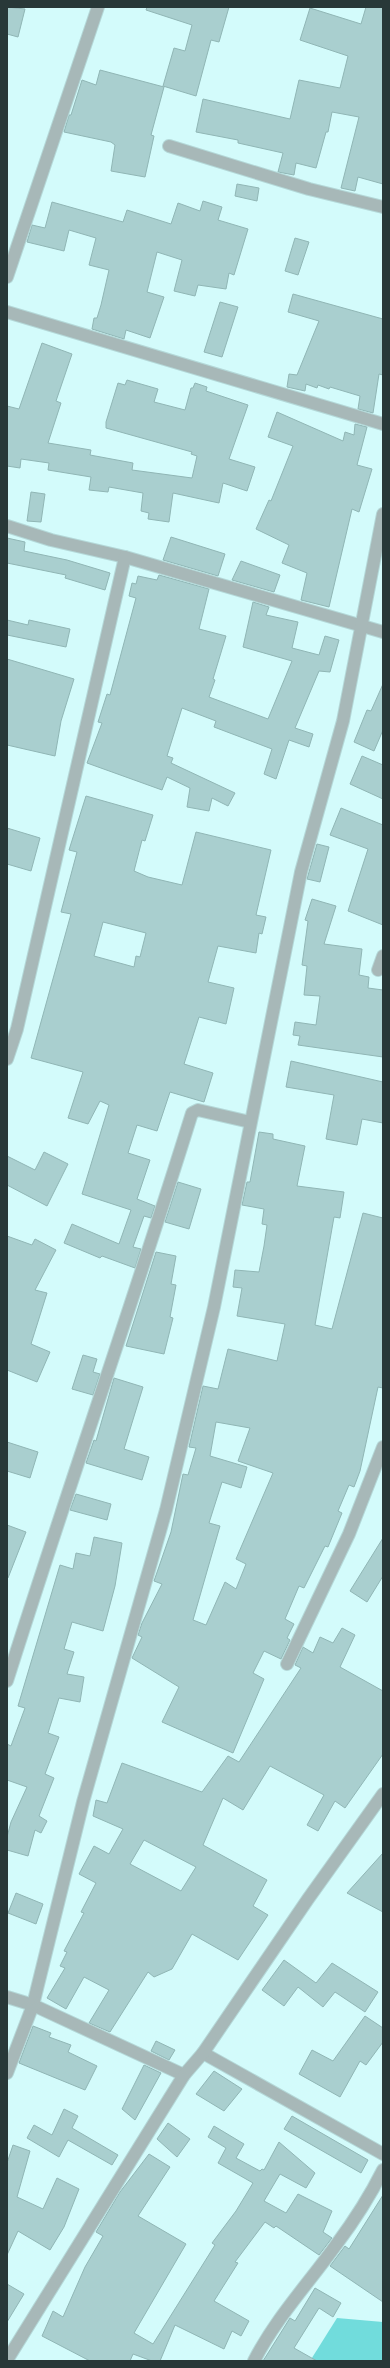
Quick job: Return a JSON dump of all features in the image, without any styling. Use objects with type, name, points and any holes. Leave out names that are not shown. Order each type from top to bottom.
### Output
[{"type":"street","points":[[7,277],[98,7]]},
{"type":"street","points":[[168,146],[309,190],[383,207]]},
{"type":"street","points":[[7,312],[383,424]]},
{"type":"street","points":[[7,2073],[33,2005],[83,1802],[166,1510],[214,1307],[301,872],[344,721],[383,514]]},
{"type":"street","points":[[7,526],[51,540],[125,557],[383,632]]},
{"type":"street","points":[[7,1059],[16,1029],[125,557]]},
{"type":"street","points":[[378,970],[383,956]]},
{"type":"street","points":[[7,1681],[55,1529],[159,1220],[192,1113],[198,1110],[250,1122]]},
{"type":"street","points":[[287,1664],[349,1534],[383,1447]]},
{"type":"street","points":[[7,2360],[184,2075],[203,2053],[308,1899],[383,1794]]},
{"type":"street","points":[[7,1997],[33,2005],[184,2075]]},
{"type":"street","points":[[203,2053],[383,2154]]},
{"type":"street","points":[[254,2361],[279,2317],[337,2244],[370,2194],[383,2170]]},
{"type":"shaded area","points":[[337,2318],[383,2322],[383,2361],[310,2361]]},
{"type":"building","points":[[7,7],[25,9],[18,37],[7,34]]},
{"type":"building","points":[[147,7],[229,7],[219,42],[211,40],[196,96],[163,86],[174,48],[185,51],[192,25],[146,10]]},
{"type":"building","points":[[366,7],[383,7],[383,184],[358,177],[355,191],[341,188],[359,117],[332,112],[328,132],[326,132],[316,168],[296,163],[294,175],[278,172],[283,153],[238,143],[238,140],[196,132],[203,99],[290,119],[299,80],[340,88],[348,56],[300,40],[310,8],[361,24]]},
{"type":"building","points":[[100,70],[164,87],[151,135],[154,136],[145,177],[111,171],[115,145],[111,142],[64,132],[82,80],[96,85]]},
{"type":"building","points":[[237,184],[259,188],[257,201],[235,196]]},
{"type":"building","points":[[203,201],[222,207],[218,220],[248,229],[234,275],[229,273],[226,289],[198,285],[195,296],[174,291],[182,260],[157,252],[147,292],[164,297],[150,338],[126,330],[124,339],[92,329],[94,318],[97,318],[101,305],[109,270],[89,265],[96,238],[69,230],[64,251],[27,242],[32,225],[45,228],[52,202],[123,222],[127,210],[171,224],[178,203],[200,211]]},
{"type":"building","points":[[295,238],[309,242],[298,275],[285,271]]},
{"type":"building","points":[[293,294],[383,319],[383,375],[379,374],[373,413],[358,409],[360,396],[318,385],[317,388],[306,384],[305,391],[287,387],[289,374],[297,375],[319,321],[288,312]]},
{"type":"building","points":[[220,302],[238,307],[222,357],[204,352]]},
{"type":"building","points":[[42,343],[72,354],[56,401],[61,403],[48,443],[91,450],[90,455],[133,463],[132,470],[192,478],[197,456],[191,454],[192,452],[106,428],[106,422],[118,383],[125,385],[127,380],[158,389],[154,402],[185,410],[191,388],[193,388],[195,383],[207,387],[206,391],[248,405],[229,459],[255,467],[247,491],[223,483],[219,503],[173,493],[169,522],[148,519],[149,513],[141,511],[143,493],[109,487],[108,492],[89,490],[91,477],[48,470],[49,463],[21,459],[20,468],[7,466],[7,406],[19,409]]},
{"type":"building","points":[[277,412],[343,441],[345,432],[354,435],[355,424],[367,427],[357,465],[372,469],[359,512],[352,509],[329,607],[301,600],[307,573],[282,563],[289,545],[256,529],[269,500],[271,501],[293,446],[268,437]]},
{"type":"building","points":[[31,492],[45,494],[41,522],[27,521]]},
{"type":"building","points":[[171,537],[225,554],[218,576],[163,560]]},
{"type":"building","points":[[7,538],[25,542],[24,551],[67,560],[110,573],[105,590],[65,578],[66,575],[7,563]]},
{"type":"building","points":[[241,561],[280,575],[274,592],[232,580]]},
{"type":"building","points":[[159,575],[209,589],[199,629],[226,636],[213,679],[215,680],[209,697],[268,719],[292,661],[243,647],[253,602],[269,607],[266,615],[298,622],[292,648],[319,655],[325,636],[339,640],[330,672],[319,671],[295,728],[313,734],[309,747],[289,740],[276,779],[264,774],[272,749],[214,727],[216,721],[182,708],[167,756],[173,758],[171,763],[235,793],[228,806],[212,798],[209,811],[187,807],[190,788],[167,777],[162,790],[87,763],[102,723],[98,722],[107,694],[110,695],[136,598],[129,596],[132,583],[136,584],[138,576],[157,580]]},
{"type":"building","points":[[7,620],[28,625],[29,620],[70,629],[66,647],[7,635]]},
{"type":"building","points":[[7,659],[74,679],[61,721],[55,756],[7,745]]},
{"type":"building","points":[[383,684],[383,730],[374,751],[354,742],[367,710],[371,711]]},
{"type":"building","points":[[362,756],[383,765],[383,799],[350,784]]},
{"type":"building","points":[[86,796],[153,815],[145,841],[142,840],[134,871],[148,877],[182,885],[196,832],[271,850],[256,915],[266,917],[262,934],[259,933],[256,953],[218,946],[208,982],[234,988],[226,1024],[199,1017],[184,1064],[213,1073],[204,1102],[170,1092],[157,1131],[137,1125],[128,1153],[150,1160],[137,1199],[155,1206],[151,1218],[144,1216],[133,1247],[141,1249],[135,1268],[102,1256],[100,1258],[64,1243],[72,1224],[119,1244],[131,1210],[82,1194],[109,1105],[100,1101],[88,1124],[68,1118],[83,1072],[31,1058],[71,914],[61,912],[77,852],[69,850]],"holes":[[[103,922],[146,933],[140,957],[136,956],[134,967],[94,956]]]},
{"type":"building","points":[[341,808],[383,825],[383,925],[348,911],[368,849],[330,835]]},
{"type":"building","points":[[7,828],[40,838],[31,871],[7,864]]},
{"type":"building","points":[[317,844],[329,847],[320,882],[307,879]]},
{"type":"building","points":[[312,899],[336,906],[324,944],[362,949],[359,975],[369,977],[368,988],[383,990],[383,1057],[298,1045],[300,1036],[293,1035],[295,1022],[316,1025],[320,996],[304,995],[307,966],[302,965],[308,921],[305,920]]},
{"type":"building","points":[[291,1061],[383,1082],[383,1123],[362,1119],[357,1145],[326,1139],[334,1095],[286,1087]]},
{"type":"building","points":[[259,1132],[273,1134],[273,1139],[305,1146],[297,1186],[344,1192],[340,1218],[334,1217],[315,1325],[332,1329],[363,1213],[383,1218],[383,1388],[378,1387],[360,1471],[354,1487],[349,1485],[338,1511],[342,1513],[328,1547],[325,1546],[304,1588],[299,1586],[285,1619],[294,1624],[287,1638],[290,1640],[281,1659],[264,1651],[253,1673],[264,1679],[233,1753],[162,1722],[179,1687],[132,1658],[142,1637],[138,1635],[142,1623],[162,1584],[154,1581],[171,1532],[183,1474],[188,1475],[196,1448],[189,1447],[203,1386],[218,1389],[228,1349],[277,1361],[285,1324],[237,1316],[242,1288],[233,1287],[235,1270],[259,1272],[267,1225],[262,1224],[264,1209],[242,1205],[247,1182],[250,1182]],"holes":[[[216,1422],[250,1428],[238,1461],[273,1473],[236,1559],[246,1564],[236,1589],[225,1582],[206,1625],[193,1620],[220,1526],[209,1523],[222,1482],[241,1488],[247,1467],[210,1456]]]},
{"type":"building","points":[[44,1152],[68,1164],[47,1206],[7,1185],[7,1156],[35,1170]]},
{"type":"building","points":[[178,1182],[201,1189],[189,1229],[165,1222]]},
{"type":"building","points":[[7,1236],[32,1245],[35,1239],[56,1250],[35,1290],[47,1293],[31,1344],[50,1352],[37,1382],[7,1370]]},
{"type":"building","points":[[156,1252],[176,1256],[171,1284],[176,1285],[170,1317],[173,1318],[164,1354],[126,1346]]},
{"type":"building","points":[[83,1355],[97,1359],[93,1372],[100,1374],[93,1395],[72,1389]]},
{"type":"building","points":[[114,1378],[143,1387],[124,1449],[149,1457],[142,1480],[86,1463],[94,1440],[96,1441]]},
{"type":"building","points":[[7,1442],[38,1452],[30,1478],[7,1471]]},
{"type":"building","points":[[76,1494],[111,1504],[107,1520],[70,1510]]},
{"type":"building","points":[[7,1525],[26,1532],[8,1578],[7,1578]]},
{"type":"building","points":[[94,1537],[122,1543],[115,1586],[103,1631],[72,1622],[64,1649],[74,1652],[67,1674],[84,1677],[80,1702],[59,1698],[48,1733],[59,1737],[45,1774],[54,1778],[39,1816],[47,1821],[41,1833],[35,1830],[28,1856],[7,1850],[7,1837],[11,1822],[27,1787],[7,1780],[7,1744],[11,1746],[25,1708],[18,1706],[60,1565],[73,1569],[76,1553],[90,1556]]},
{"type":"building","points":[[383,1538],[383,1576],[367,1602],[350,1591]]},
{"type":"building","points":[[342,1628],[355,1635],[340,1667],[383,1691],[383,1754],[345,1808],[335,1801],[318,1831],[307,1825],[324,1795],[270,1766],[243,1810],[223,1798],[203,1845],[267,1880],[253,1906],[268,1915],[238,1960],[192,1934],[172,1969],[154,1977],[148,1972],[110,2032],[89,2023],[109,1990],[84,1977],[66,2009],[47,1998],[65,1968],[60,1966],[67,1952],[64,1951],[84,1913],[81,1912],[96,1883],[79,1874],[94,1846],[109,1854],[123,1829],[93,1816],[96,1800],[107,1803],[122,1763],[202,1792],[228,1756],[239,1762],[301,1668],[295,1665],[303,1647],[313,1653],[320,1637],[333,1643]],"holes":[[[144,1840],[196,1867],[181,1891],[130,1864]]]},
{"type":"building","points":[[383,1853],[383,1912],[347,1893]]},
{"type":"building","points":[[16,1893],[43,1904],[36,1924],[8,1913]]},
{"type":"building","points":[[284,1960],[316,1983],[332,1963],[378,1992],[365,2012],[335,1992],[323,2007],[298,1987],[284,2006],[262,1990]]},
{"type":"building","points":[[365,2016],[383,2028],[383,2042],[366,2065],[360,2061],[340,2097],[299,2074],[312,2050],[333,2061]]},
{"type":"building","points":[[33,2026],[51,2033],[49,2037],[71,2045],[68,2052],[97,2066],[85,2090],[19,2063]]},
{"type":"building","points":[[156,2041],[175,2050],[169,2060],[151,2051]]},
{"type":"building","points":[[144,2065],[161,2073],[135,2120],[122,2109]]},
{"type":"building","points":[[214,2071],[242,2089],[224,2111],[196,2094]]},
{"type":"building","points":[[64,2109],[78,2116],[72,2128],[118,2155],[112,2165],[68,2140],[59,2157],[27,2138],[34,2125],[52,2135]]},
{"type":"building","points":[[292,2116],[368,2160],[361,2173],[284,2129]]},
{"type":"building","points":[[168,2123],[190,2139],[177,2157],[157,2139]]},
{"type":"building","points":[[214,2126],[244,2144],[236,2158],[260,2171],[262,2169],[264,2170],[279,2142],[315,2173],[306,2188],[280,2174],[264,2201],[286,2213],[298,2194],[332,2211],[323,2232],[332,2238],[319,2255],[276,2226],[274,2228],[265,2222],[235,2262],[238,2263],[214,2301],[249,2321],[241,2336],[232,2331],[224,2349],[175,2325],[160,2361],[152,2361],[133,2354],[130,2361],[90,2361],[42,2336],[53,2311],[63,2317],[85,2267],[103,2236],[96,2232],[120,2192],[149,2154],[170,2167],[138,2216],[186,2244],[134,2333],[153,2344],[215,2245],[212,2243],[236,2211],[253,2183],[218,2163],[226,2148],[208,2137]]},
{"type":"building","points":[[13,2145],[30,2151],[17,2197],[43,2209],[57,2178],[79,2189],[64,2227],[50,2250],[18,2231],[7,2255],[7,2163]]},
{"type":"building","points":[[383,2195],[383,2302],[330,2266],[345,2246],[349,2249]]},
{"type":"building","points":[[7,2284],[24,2294],[7,2322]]},
{"type":"building","points":[[315,2288],[341,2303],[333,2317],[319,2308],[294,2348],[317,2361],[263,2361],[290,2318],[295,2321]]}]
